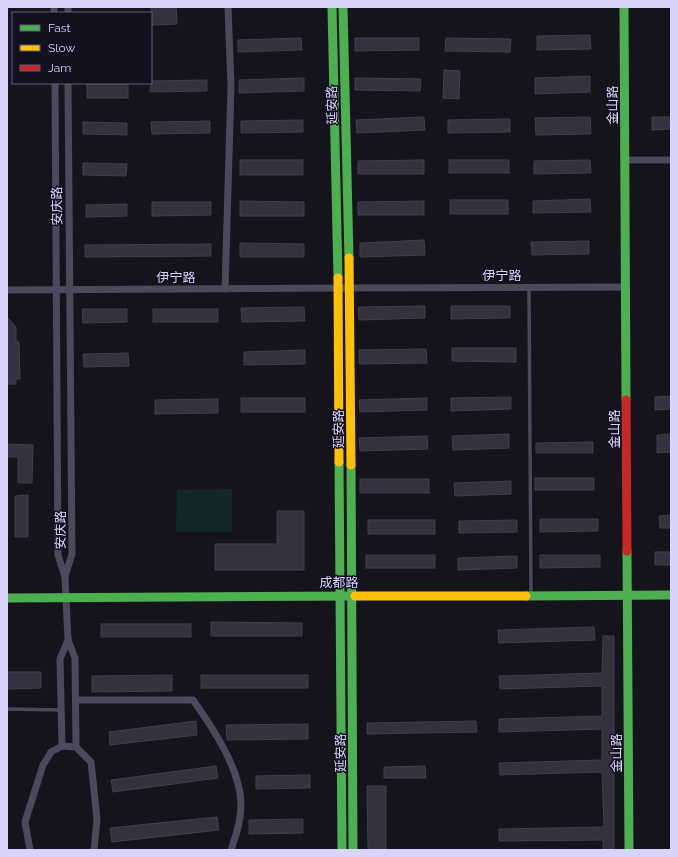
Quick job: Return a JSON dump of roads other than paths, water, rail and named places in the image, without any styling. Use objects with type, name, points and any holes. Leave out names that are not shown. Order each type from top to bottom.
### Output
[{"type":"street","points":[[225,289],[231,87],[228,7]]},
{"type":"street","name":"延安路","points":[[332,7],[341,288],[340,595],[342,850]]},
{"type":"street","name":"延安路","points":[[343,7],[350,287],[353,850]]},
{"type":"street","name":"金山路","points":[[624,7],[629,850]]},
{"type":"street","name":"安庆路","points":[[55,84],[55,289],[58,555],[65,577]]},
{"type":"street","name":"安庆路","points":[[65,577],[72,554],[68,84]]},
{"type":"street","points":[[625,160],[671,160]]},
{"type":"street","name":"伊宁路","points":[[355,288],[626,287]]},
{"type":"street","name":"伊宁路","points":[[7,290],[341,288]]},
{"type":"street","points":[[65,577],[68,640],[75,658],[76,747]]},
{"type":"street","name":"成都路","points":[[7,598],[671,594]]},
{"type":"street","points":[[62,746],[60,659],[68,640]]},
{"type":"street","points":[[76,700],[194,700],[227,756],[237,781],[241,804],[239,826],[231,850]]},
{"type":"street","points":[[30,850],[25,822],[28,810],[43,765],[51,752],[62,746],[76,747],[91,762],[97,819],[94,850]]},
{"type":"lane","points":[[528,287],[531,595]]},
{"type":"lane","points":[[7,709],[61,710]]}]
